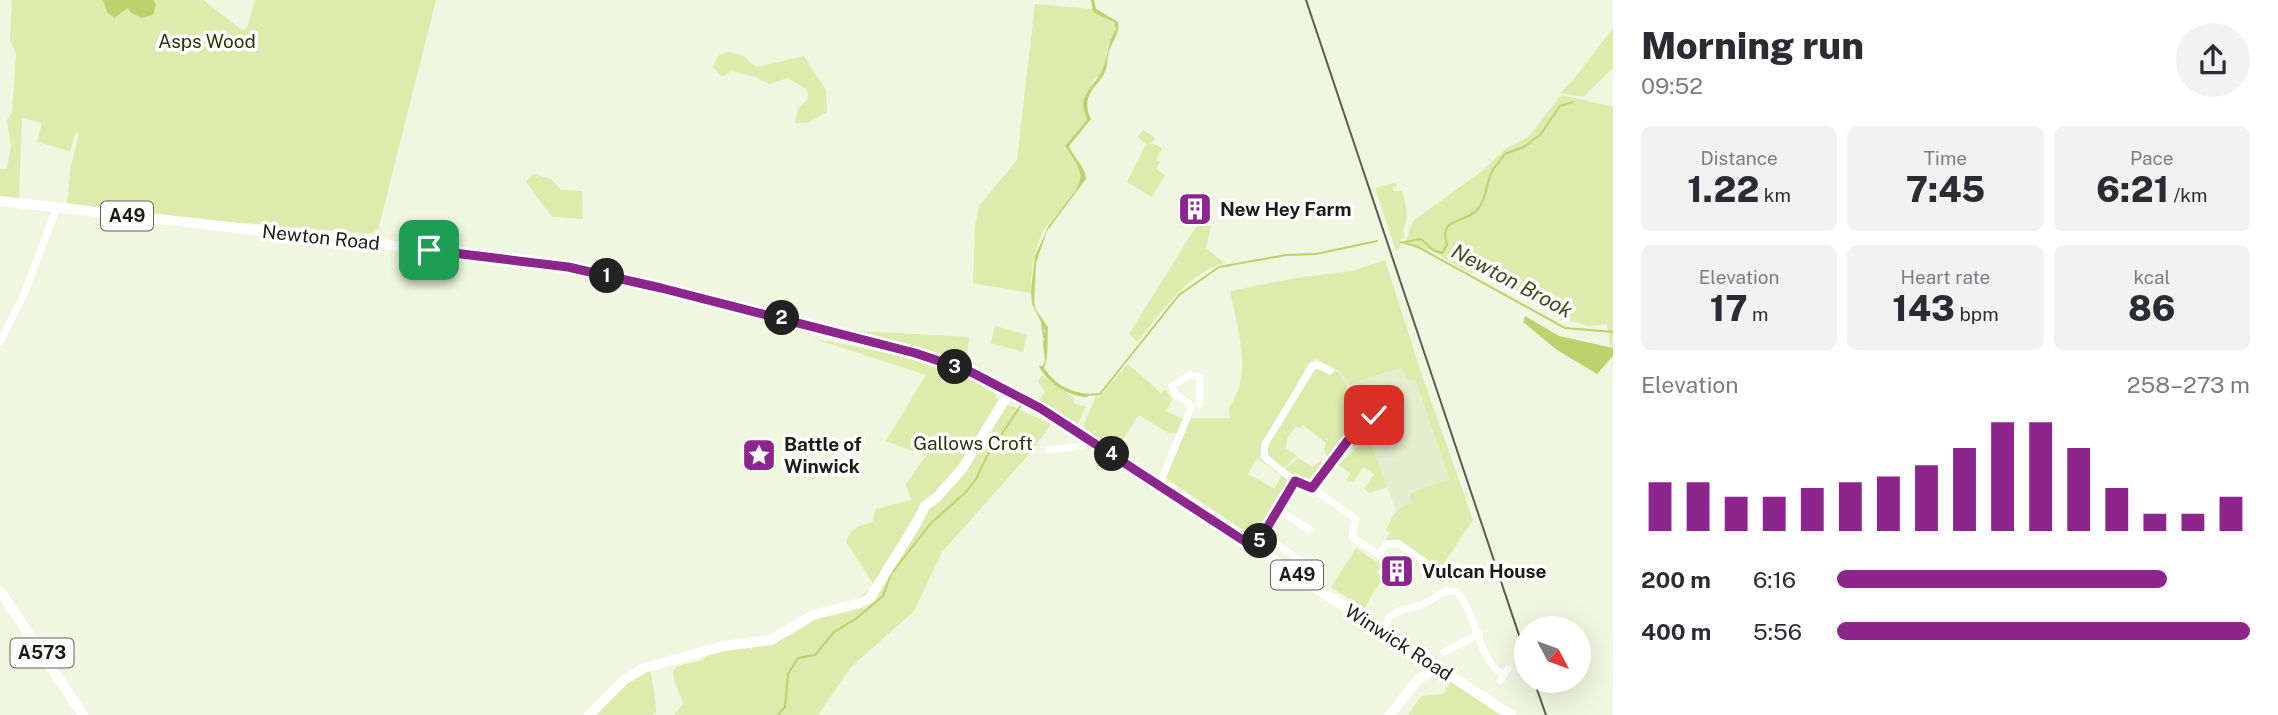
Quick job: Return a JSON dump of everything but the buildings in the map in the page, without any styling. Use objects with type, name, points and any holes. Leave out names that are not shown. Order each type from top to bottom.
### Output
[{"type":"main road","name":"Newton Road","points":[[1,204],[57,208],[577,269],[741,307],[915,353],[969,371],[1040,408]]},
{"type":"main road","name":"Winwick Road","points":[[1040,408],[1511,715]]},
{"type":"main road","name":"A573","points":[[0,591],[83,715]]},
{"type":"street","points":[[0,342],[23,297],[57,208]]},
{"type":"street","points":[[1330,371],[1318,365],[1313,366],[1265,444],[1264,457],[1295,481],[1312,488],[1356,519],[1352,537],[1378,554],[1387,544],[1398,543],[1425,562]]},
{"type":"street","points":[[1159,485],[1192,406],[1175,394],[1172,386],[1190,375],[1200,377],[1200,404]]},
{"type":"street","points":[[589,715],[624,680],[644,668],[724,646],[771,640],[813,615],[861,603],[870,598],[917,522],[921,510],[962,469],[1010,391]]},
{"type":"street","points":[[1312,488],[1349,439],[1366,409],[1374,415],[1377,429],[1349,439]]},
{"type":"street","points":[[1049,450],[1083,446],[1092,441]]},
{"type":"street","points":[[1255,548],[1295,481]]},
{"type":"street","points":[[1279,510],[1310,530]]},
{"type":"street","points":[[1264,536],[1320,573]]},
{"type":"street","points":[[1457,592],[1462,582]]},
{"type":"street","points":[[1382,631],[1390,616],[1401,610],[1423,605],[1446,591],[1457,592],[1467,604],[1481,645],[1491,663],[1504,675]]},
{"type":"street","points":[[1444,652],[1479,634]]},
{"type":"street","points":[[1390,715],[1429,662]]},
{"type":"shaded area","points":[[103,0],[153,0],[156,4],[153,15],[142,18],[131,13],[128,8],[114,18],[107,12]]},
{"type":"shaded area","points":[[1091,0],[1094,0],[1096,9],[1118,22],[1118,29],[1109,51],[1106,69],[1091,91],[1087,103],[1091,119],[1069,146],[1086,179],[1047,231],[1036,263],[1034,303],[1048,327],[1047,353],[1044,368],[1058,383],[1089,394],[1087,397],[1058,387],[1039,366],[1043,366],[1045,360],[1045,330],[1032,304],[1031,290],[1035,256],[1049,225],[1077,189],[1081,176],[1077,164],[1065,146],[1087,120],[1084,99],[1102,71],[1116,29],[1114,22],[1093,12]]},
{"type":"shaded area","points":[[1309,289],[1411,368],[1465,527],[1403,529],[1371,443],[1364,441],[1357,448],[1342,437],[1356,410],[1349,385],[1342,388]]},
{"type":"shaded area","points":[[1525,316],[1559,336],[1613,348],[1613,356],[1597,374],[1557,350],[1523,322]]},
{"type":"green space","name":"Asps Wood","points":[[12,0],[203,0],[242,30],[247,28],[255,0],[436,0],[378,230],[375,229],[374,234],[67,208],[70,170],[79,134],[75,133],[70,151],[37,142],[42,123],[22,118],[19,200],[0,198],[0,169],[7,169],[11,145],[7,120],[12,113],[16,54],[10,40]]},
{"type":"green space","points":[[1035,4],[1092,9],[1117,25],[1107,48],[1104,68],[1094,79],[1083,103],[1087,120],[1065,146],[1079,166],[1081,180],[1074,194],[1043,231],[1031,276],[1031,293],[973,283],[975,226],[979,206],[1017,160]]},
{"type":"green space","points":[[1613,28],[1613,68],[1583,97],[1560,93],[1574,79]]},
{"type":"green space","points":[[728,52],[742,55],[756,67],[804,56],[826,90],[827,112],[808,123],[795,123],[798,108],[808,99],[807,89],[788,78],[769,84],[753,76],[731,71],[722,77],[713,67],[718,56]]},
{"type":"green space","points":[[1561,95],[1613,107],[1613,351],[1607,324],[1589,326],[1556,317],[1525,295],[1492,278],[1468,272],[1432,251],[1405,243],[1413,221],[1481,172],[1507,148],[1528,137]]},
{"type":"green space","points":[[1143,130],[1155,138],[1152,143],[1162,148],[1156,159],[1160,162],[1156,169],[1165,175],[1152,197],[1127,182],[1146,144],[1138,137]]},
{"type":"green space","points":[[533,174],[551,179],[561,190],[582,191],[583,219],[552,217],[526,182]]},
{"type":"green space","points":[[1394,183],[1397,185],[1392,187],[1394,191],[1402,191],[1407,210],[1403,230],[1405,238],[1400,239],[1401,246],[1396,251],[1375,188]]},
{"type":"green space","points":[[1197,225],[1211,226],[1206,248],[1224,263],[1210,268],[1186,285],[1137,342],[1129,334]]},
{"type":"green space","points":[[1385,260],[1473,520],[1439,571],[1398,542],[1394,546],[1386,539],[1390,533],[1386,530],[1395,513],[1412,503],[1409,494],[1449,479],[1415,379],[1408,381],[1402,367],[1349,384],[1340,371],[1315,359],[1308,364],[1262,446],[1261,455],[1280,471],[1278,473],[1257,458],[1248,474],[1274,489],[1282,475],[1290,482],[1257,539],[1166,478],[1191,418],[1230,418],[1229,407],[1237,395],[1241,381],[1242,351],[1230,291],[1296,278],[1352,271]]},
{"type":"green space","points":[[818,321],[859,331],[969,337],[967,355],[955,363],[817,324]]},
{"type":"green space","points":[[995,326],[1027,335],[1023,352],[991,343]]},
{"type":"green space","name":"Gallows Croft","points":[[812,338],[915,360],[971,378],[989,389],[998,400],[1051,424],[1032,451],[942,552],[914,611],[850,668],[818,715],[674,715],[683,703],[673,673],[679,666],[702,660],[706,657],[704,654],[789,636],[826,612],[849,607],[874,585],[846,542],[852,531],[872,523],[876,509],[911,500],[906,484],[926,456],[886,441],[926,375]]},
{"type":"green space","points":[[1314,361],[1339,373],[1356,402],[1351,412],[1357,416],[1356,421],[1333,459],[1326,455],[1326,443],[1303,425],[1300,428],[1296,426],[1287,439],[1286,448],[1297,456],[1282,469],[1270,457],[1268,443],[1278,420]]},
{"type":"green space","points":[[1128,364],[1161,393],[1166,390],[1172,400],[1166,411],[1185,420],[1179,433],[1168,433],[1141,416],[1137,417],[1117,449],[1085,430],[1084,424],[1096,396],[1099,397]]},
{"type":"green space","points":[[1042,375],[1074,398],[1074,403],[1086,407],[1078,424],[1037,401],[1045,393],[1038,381]]},
{"type":"green space","points":[[1364,441],[1371,443],[1387,487],[1370,493],[1364,489],[1374,474],[1363,467],[1354,481],[1349,482],[1346,480],[1351,473],[1338,465]]},
{"type":"green space","points":[[1298,458],[1312,467],[1321,461],[1326,464],[1317,476],[1304,483],[1283,470]]},
{"type":"green space","points":[[1356,548],[1378,563],[1383,563],[1377,573],[1383,577],[1364,609],[1331,587]]},
{"type":"green space","points":[[650,667],[656,713],[592,715],[622,684]]},
{"type":"green space","points":[[1451,682],[1500,715],[1408,715],[1421,696],[1443,694]]},
{"type":"waterway","points":[[1495,167],[1505,154],[1524,147],[1541,134],[1560,106],[1573,102]]},
{"type":"waterway","points":[[1405,242],[1421,239],[1433,250],[1442,253],[1447,245],[1446,229],[1478,209],[1494,168]]},
{"type":"waterway","name":"Newton Brook","points":[[1087,395],[1100,394],[1179,295],[1219,267],[1286,255],[1316,254],[1377,241]]},
{"type":"waterway","name":"Newton Brook","points":[[1401,242],[1418,247],[1565,328],[1613,332]]},
{"type":"waterway","name":"Newton Brook","points":[[1042,322],[1044,337]]},
{"type":"waterway","name":"Newton Brook","points":[[778,715],[785,707],[788,674],[798,658],[815,655],[834,632],[857,618],[883,596],[891,574],[931,523],[966,492],[976,479],[987,456],[1021,405]]},
{"type":"railway","points":[[1306,0],[1514,620]]},
{"type":"railway","points":[[1538,693],[1546,715]]},
{"type":"place","name":"New Hey Farm","points":[[1195,209]]},
{"type":"place","name":"Battle of Winwick","points":[[759,455]]},
{"type":"place","name":"Vulcan House","points":[[1397,571]]},
{"type":"route","points":[[429,250],[568,267],[741,307],[915,353],[969,371],[1040,408],[1255,548],[1295,481],[1312,488],[1349,439],[1366,409],[1374,415]]}]
